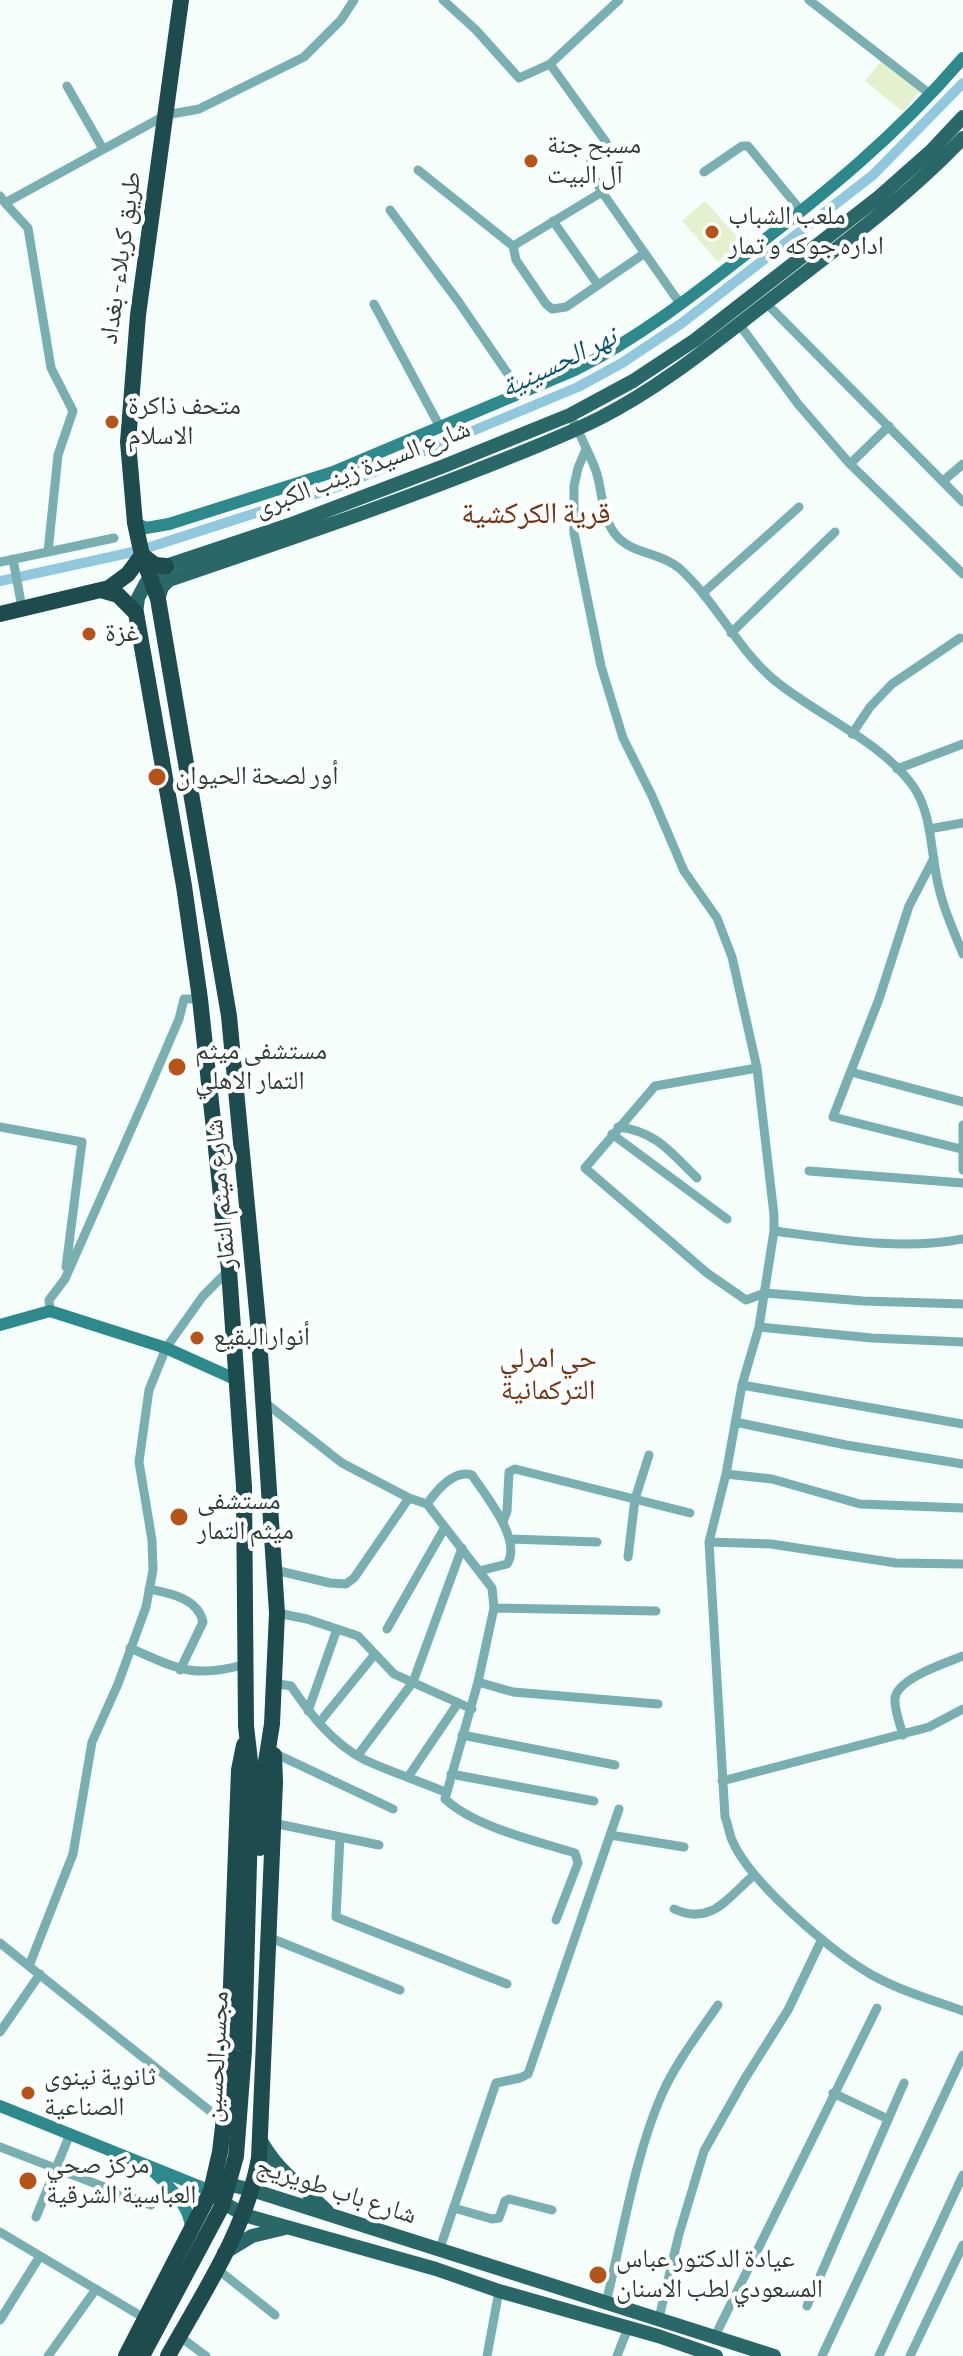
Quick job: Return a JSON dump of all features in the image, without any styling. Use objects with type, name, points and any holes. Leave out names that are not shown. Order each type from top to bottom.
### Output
[{"type":"highway","name":"طريق كربلاء- بغداد","points":[[142,555],[135,523],[128,442],[131,378],[181,0]]},
{"type":"highway","points":[[10,610],[101,590],[122,580],[142,555],[151,564],[169,572]]},
{"type":"highway","name":"شارع ميثم التمار","points":[[142,555],[158,599],[216,927],[238,1094],[277,1613],[272,1724],[256,1787]]},
{"type":"highway","points":[[101,590],[118,595],[136,613]]},
{"type":"highway","name":"شارع ميثم التمار","points":[[136,613],[180,858],[200,999],[229,1270],[244,1487],[246,1726],[256,1787]]},
{"type":"highway","points":[[204,1054],[220,1062],[229,1058],[234,1051]]},
{"type":"highway","points":[[209,1099],[212,1088],[221,1082],[232,1085],[238,1094]]},
{"type":"highway","points":[[242,1451],[257,1458],[266,1453]]},
{"type":"highway","points":[[244,1487],[253,1477],[260,1476],[269,1485]]},
{"type":"highway","points":[[168,2356],[244,2215],[259,2158],[275,1782],[272,1724]]},
{"type":"highway","points":[[126,2356],[211,2191],[225,2123],[239,1770],[246,1726]]},
{"type":"highway","name":"مجسر الحسين","points":[[142,2356],[222,2206],[236,2156],[256,1787]]},
{"type":"highway","name":"مجسر الحسين","points":[[154,2356],[230,2211],[246,2159],[256,1787]]},
{"type":"main road","points":[[135,523],[146,528],[158,527],[333,472],[612,351],[681,305],[871,155],[963,58]]},
{"type":"main road","name":"شارع السيدة زينب الكبرى","points":[[574,422],[695,340],[888,190],[963,117]]},
{"type":"main road","name":"شارع السيدة زينب الكبرى","points":[[151,577],[574,422],[653,387],[695,359],[908,192],[963,138]]},
{"type":"main road","points":[[158,599],[169,572]]},
{"type":"main road","points":[[136,613],[138,598],[151,577]]},
{"type":"main road","points":[[0,1325],[50,1311],[166,1348],[237,1380]]},
{"type":"main road","points":[[0,2106],[211,2191]]},
{"type":"main road","points":[[259,2137],[279,2169],[330,2214]]},
{"type":"main road","points":[[147,2164],[183,2203],[190,2218],[190,2232]]},
{"type":"main road","name":"شارع باب طويريج","points":[[716,2356],[436,2269],[244,2215],[219,2200],[211,2191],[223,2183],[252,2190],[774,2356]]},
{"type":"main road","points":[[220,2261],[252,2236],[270,2230],[293,2228]]},
{"type":"street","points":[[48,552],[58,455],[73,411],[51,368],[28,228],[3,200],[166,115],[199,109],[304,57],[341,20],[354,0]]},
{"type":"street","points":[[443,0],[476,30],[516,77],[522,78],[550,64],[619,0]]},
{"type":"street","points":[[809,0],[930,94]]},
{"type":"street","points":[[550,64],[606,142],[606,147],[589,166],[602,192],[681,305]]},
{"type":"street","points":[[67,86],[103,149]]},
{"type":"street","points":[[704,172],[742,146],[748,146],[802,212]]},
{"type":"street","points":[[418,170],[513,246],[516,260],[552,309],[566,307],[645,253]]},
{"type":"street","points":[[513,246],[602,192]]},
{"type":"street","points":[[390,210],[521,393]]},
{"type":"street","points":[[553,221],[598,285]]},
{"type":"street","points":[[766,303],[963,502]]},
{"type":"street","points":[[374,304],[440,427]]},
{"type":"street","points":[[739,324],[798,404],[850,464],[963,574]]},
{"type":"street","points":[[574,422],[596,471],[606,515],[618,538],[678,567],[703,593],[731,633],[775,680],[852,734],[897,769],[914,788],[929,829],[939,890],[963,954]]},
{"type":"street","points":[[850,464],[889,426]]},
{"type":"street","points":[[586,449],[574,486],[574,533],[601,666],[623,738],[684,871],[717,918],[732,957],[757,1068],[774,1231],[759,1327],[742,1385],[726,1474],[709,1542],[725,1817],[733,1841],[754,1875],[822,1939],[871,1974],[918,1996],[963,2011]]},
{"type":"street","points":[[943,481],[963,464]]},
{"type":"street","points":[[703,593],[799,507]]},
{"type":"street","points":[[731,633],[835,532]]},
{"type":"street","points":[[0,562],[114,538]]},
{"type":"street","points":[[10,610],[15,570],[13,559]]},
{"type":"street","points":[[852,734],[870,707],[892,684],[960,638]]},
{"type":"street","points":[[897,769],[963,744]]},
{"type":"street","points":[[929,829],[963,823]]},
{"type":"street","points":[[934,858],[909,906],[879,999],[833,1117],[961,1149]]},
{"type":"street","points":[[50,1311],[49,1300],[65,1279],[151,1085],[179,1019],[184,999],[200,999]]},
{"type":"street","points":[[757,1068],[655,1086],[585,1168],[707,1273],[746,1300],[765,1293],[863,1301],[963,1304]]},
{"type":"street","points":[[851,1072],[963,1102]]},
{"type":"street","points":[[963,1125],[963,1167]]},
{"type":"street","points":[[0,1127],[82,1142],[65,1279]]},
{"type":"street","points":[[615,1131],[635,1129],[659,1141],[697,1178]]},
{"type":"street","points":[[615,1131],[727,1219]]},
{"type":"street","points":[[809,1171],[963,1183]]},
{"type":"street","points":[[774,1231],[901,1245],[963,1239]]},
{"type":"street","points":[[29,1966],[73,1854],[92,1742],[118,1684],[146,1607],[153,1570],[152,1540],[139,1462],[149,1390],[166,1348],[203,1296],[229,1270]]},
{"type":"street","points":[[759,1327],[872,1338],[963,1342]]},
{"type":"street","points":[[742,1385],[963,1424]]},
{"type":"street","points":[[263,1401],[342,1463],[409,1498],[427,1504],[492,1588],[494,1608],[472,1709],[445,1799],[476,1817],[543,1845],[575,1853],[578,1857],[576,1870],[556,1920]]},
{"type":"street","points":[[735,1422],[846,1445],[963,1464]]},
{"type":"street","points":[[628,1557],[635,1499],[649,1455]]},
{"type":"street","points":[[503,1522],[507,1511],[509,1472],[515,1469],[690,1513]]},
{"type":"street","points":[[427,1504],[450,1480],[467,1473],[472,1475],[503,1522],[512,1553],[507,1564],[479,1571]]},
{"type":"street","points":[[726,1474],[772,1479],[860,1504],[963,1508]]},
{"type":"street","points":[[275,1570],[346,1584],[354,1578],[409,1498]]},
{"type":"street","points":[[387,1629],[445,1527]]},
{"type":"street","points":[[510,1539],[597,1542]]},
{"type":"street","points":[[709,1542],[771,1544],[896,1563],[963,1564]]},
{"type":"street","points":[[358,1755],[413,1682],[462,1548]]},
{"type":"street","points":[[149,1589],[180,1597],[202,1615],[203,1622],[180,1670]]},
{"type":"street","points":[[494,1608],[656,1611]]},
{"type":"street","points":[[277,1613],[307,1619],[358,1636],[394,1674],[472,1709]]},
{"type":"street","points":[[308,1711],[337,1629]]},
{"type":"street","points":[[130,1648],[180,1670],[205,1673],[246,1664]]},
{"type":"street","points":[[319,1723],[375,1654]]},
{"type":"street","points":[[903,1735],[895,1700],[898,1688],[906,1681],[963,1656]]},
{"type":"street","points":[[478,1682],[513,1692],[658,1704]]},
{"type":"street","points":[[273,1683],[291,1686],[319,1723],[358,1755],[445,1792]]},
{"type":"street","points":[[408,1777],[458,1703]]},
{"type":"street","points":[[722,1781],[903,1735],[929,1727],[963,1709]]},
{"type":"street","points":[[462,1735],[615,1765]]},
{"type":"street","points":[[274,1753],[393,1809]]},
{"type":"street","points":[[451,1774],[594,1801]]},
{"type":"street","points":[[439,2251],[496,2083],[528,2074],[619,1809]]},
{"type":"street","points":[[272,1822],[379,1845]]},
{"type":"street","points":[[610,1835],[684,1847]]},
{"type":"street","points":[[340,1837],[336,1917],[507,1984]]},
{"type":"street","points":[[674,1909],[688,1915],[709,1914],[754,1875]]},
{"type":"street","points":[[268,1937],[400,1990]]},
{"type":"street","points":[[659,2318],[679,2234],[704,2151],[788,2010],[822,1939]]},
{"type":"street","points":[[0,1943],[225,2123]]},
{"type":"street","points":[[0,2032],[40,1974]]},
{"type":"street","points":[[606,2303],[639,2165],[662,2095],[683,2056],[718,2005]]},
{"type":"street","points":[[715,2336],[877,2008]]},
{"type":"street","points":[[822,2356],[963,2055]]},
{"type":"street","points":[[807,2306],[904,2083]]},
{"type":"street","points":[[833,2093],[888,2119]]},
{"type":"street","points":[[36,2217],[70,2134]]},
{"type":"street","points":[[0,2147],[151,2205]]},
{"type":"street","points":[[879,2356],[963,2175]]},
{"type":"street","points":[[454,2208],[492,2219],[499,2218],[505,2201],[509,2199],[552,2210]]},
{"type":"street","points":[[0,2232],[146,2319]]},
{"type":"street","points":[[910,2356],[963,2245]]},
{"type":"street","points":[[0,2320],[40,2256]]},
{"type":"street","points":[[220,2261],[275,2315]]},
{"type":"street","points":[[48,2356],[96,2289]]},
{"type":"street","points":[[499,2291],[487,2354],[499,2356]]},
{"type":"street","points":[[617,2356],[628,2328]]},
{"type":"street","points":[[179,2336],[206,2356]]},
{"type":"green space","points":[[882,60],[920,90],[903,112],[865,81]]},
{"type":"green space","name":"ملعب الشباب اداره جوكه و تمار","points":[[705,201],[742,242],[718,262],[682,221]]},
{"type":"waterway","name":"نهر الحسينية","points":[[150,547],[343,485],[578,387],[622,363],[682,323],[873,175],[963,83]]},
{"type":"waterway","name":"نهر الحسينية","points":[[0,581],[133,552]]},
{"type":"place","name":"مسبح جنة آل البيت","points":[[531,161]]},
{"type":"place","name":"ملعب الشباب اداره جوكه و تمار","points":[[712,232]]},
{"type":"place","name":"متحف ذاكرة الاسلام","points":[[112,422]]},
{"type":"place","name":"غزة","points":[[89,634]]},
{"type":"place","name":"أور لصحة الحيوان","points":[[157,777]]},
{"type":"place","name":"مستشفى ميثم التمار الاهلي","points":[[177,1067]]},
{"type":"place","name":"أنوار البقيع","points":[[197,1338]]},
{"type":"place","name":"مستشفى ميثم التمار","points":[[179,1517]]},
{"type":"place","name":"ثانوية نينوى الصناعية","points":[[28,2093]]},
{"type":"place","name":"مركز صحي العباسية الشرقية","points":[[28,2181]]},
{"type":"place","name":"عيادة الدكتور عباس المسعودي لطب الاسنان","points":[[598,2275]]},
{"type":"district","name":"قرية الكركشية","points":[[536,515]]},
{"type":"district","name":"حي امرلي التركمانية","points":[[548,1376]]}]
